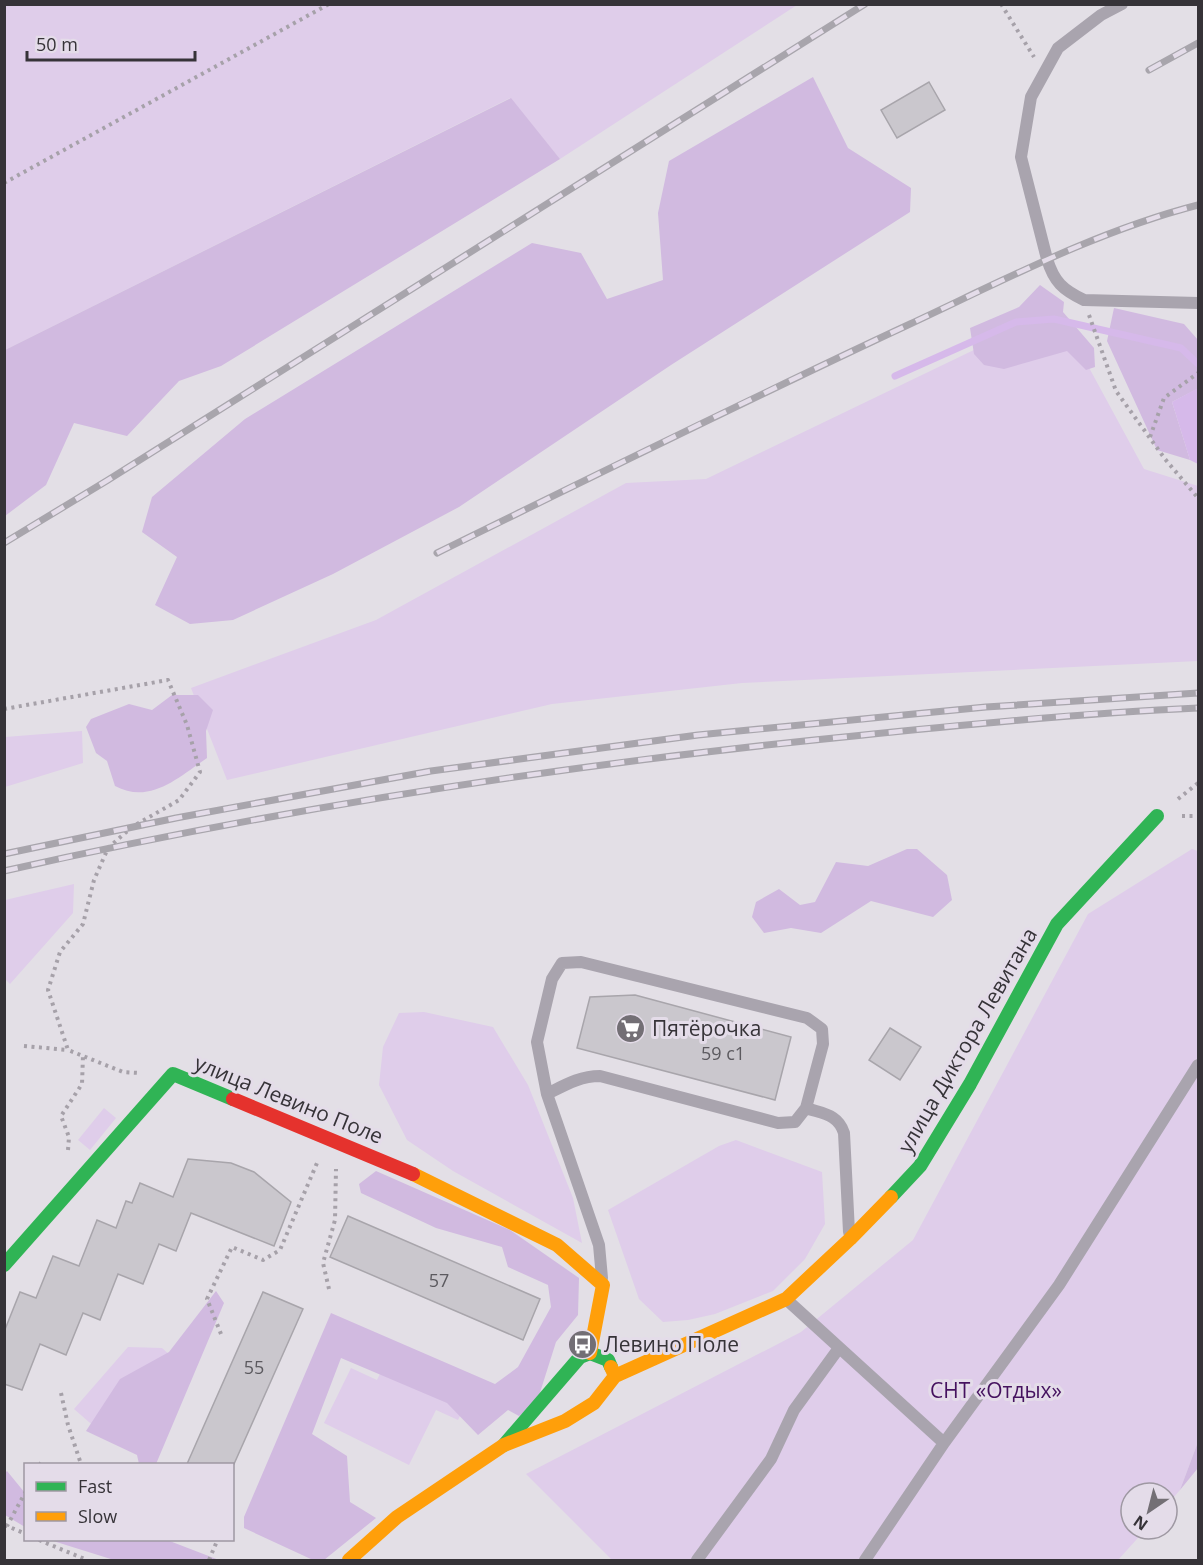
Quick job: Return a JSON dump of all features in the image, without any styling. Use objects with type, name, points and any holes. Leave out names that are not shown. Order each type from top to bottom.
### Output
[{"type":"street","name":"улица Диктора Левитана","points":[[348,1560],[367,1550],[397,1517],[504,1445],[565,1421],[594,1403],[615,1376],[786,1299],[850,1239],[920,1167],[970,1084],[1057,924],[1157,816]]},
{"type":"street","name":"улица Левино Поле","points":[[4,1265],[173,1074],[392,1164],[557,1245],[603,1285]]},
{"type":"street","points":[[603,1285],[590,1353],[608,1360],[615,1376]]},
{"type":"street","name":"улица Диктора Левитана","points":[[504,1445],[580,1357],[590,1353]]},
{"type":"lane","points":[[1122,4],[1101,15],[1058,48],[1031,98],[1021,157],[1052,276],[1068,292],[1083,300],[1198,303]]},
{"type":"lane","points":[[547,1094],[578,1079],[600,1076],[778,1123],[795,1122],[806,1108],[823,1044],[822,1029],[807,1018],[581,962],[562,963],[552,979],[537,1041],[547,1094],[599,1245],[603,1285]]},
{"type":"lane","points":[[865,1560],[944,1443],[1059,1285],[1198,1065]]},
{"type":"lane","points":[[806,1108],[833,1117],[841,1123],[844,1133],[850,1239]]},
{"type":"lane","points":[[786,1299],[944,1443]]},
{"type":"lane","points":[[697,1560],[771,1459],[794,1410],[839,1348]]},
{"type":"path","points":[[4,183],[329,4]]},
{"type":"path","points":[[1001,4],[1045,72]]},
{"type":"path","points":[[1091,321],[1116,391],[1165,459],[1198,498]]},
{"type":"path","points":[[1150,437],[1164,398],[1198,374]]},
{"type":"path","points":[[4,709],[168,680],[187,725],[200,772],[178,800],[132,827],[108,848],[94,880],[83,924],[60,952],[48,990],[68,1050]]},
{"type":"path","points":[[24,1046],[68,1050],[123,1072],[173,1074]]},
{"type":"path","points":[[68,1157],[69,1137],[61,1116],[82,1084],[83,1056]]},
{"type":"path","points":[[329,1289],[323,1263],[335,1220],[332,1139]]},
{"type":"path","points":[[221,1334],[207,1299],[232,1247],[263,1260],[280,1250],[332,1139]]},
{"type":"path","points":[[61,1393],[68,1425],[81,1463]]},
{"type":"path","points":[[24,1495],[7,1526],[24,1533]]},
{"type":"path","points":[[44,1541],[87,1560]]},
{"type":"path","points":[[209,1560],[217,1541]]},
{"type":"green space","points":[[5,5],[797,5],[560,159],[510,98],[5,350]]},
{"type":"green space","points":[[1036,320],[1074,340],[1144,469],[1198,486],[1198,661],[742,683],[552,704],[227,780],[191,688],[376,620],[626,483],[706,479]]},
{"type":"green space","points":[[82,731],[83,763],[5,787],[5,737]]},
{"type":"green space","name":"СНТ «Отдых»","points":[[1192,849],[1198,851],[1198,1442],[1180,1490],[1179,1481],[1119,1481],[1119,1541],[1135,1541],[1118,1560],[612,1560],[526,1474],[801,1332],[913,1240],[1088,914]]},
{"type":"green space","points":[[74,884],[73,913],[10,984],[5,979],[5,900]]},
{"type":"green space","points":[[424,1012],[493,1027],[528,1085],[573,1198],[582,1243],[453,1171],[407,1140],[379,1085],[383,1047],[399,1013]]},
{"type":"green space","points":[[104,1108],[116,1118],[90,1150],[78,1140]]},
{"type":"green space","points":[[736,1140],[822,1172],[825,1224],[805,1259],[773,1291],[715,1314],[688,1320],[663,1322],[639,1299],[608,1210],[719,1146]]},
{"type":"green space","points":[[128,1347],[162,1348],[172,1357],[105,1436],[74,1409]]},
{"type":"green space","points":[[392,1349],[474,1388],[458,1420],[436,1410],[409,1465],[324,1423],[351,1368],[377,1380]]},
{"type":"shaded area","points":[[813,77],[848,148],[911,188],[910,212],[671,365],[459,507],[333,574],[233,620],[190,624],[155,605],[177,557],[142,532],[152,497],[245,419],[532,243],[581,253],[607,299],[663,280],[658,213],[669,161]]},
{"type":"shaded area","points":[[511,98],[560,159],[221,366],[179,381],[127,436],[74,423],[46,485],[5,516],[5,350]]},
{"type":"shaded area","points":[[1040,285],[1064,302],[1063,312],[1094,348],[1095,367],[1086,370],[1067,351],[1004,369],[984,365],[974,354],[970,328],[1019,307]]},
{"type":"shaded area","points":[[1114,308],[1184,324],[1198,340],[1197,389],[1172,402],[1190,460],[1157,450],[1107,341]]},
{"type":"shaded area","points":[[1198,388],[1198,464],[1190,460],[1172,402]]},
{"type":"shaded area","points":[[172,695],[198,695],[213,710],[206,731],[207,758],[175,780],[152,790],[128,791],[115,786],[107,761],[96,753],[86,727],[91,719],[129,704],[152,710]]},
{"type":"shaded area","points":[[907,849],[917,849],[947,875],[952,900],[933,917],[871,901],[821,933],[791,928],[764,933],[752,917],[756,902],[779,889],[800,905],[815,902],[836,862],[868,866]]},
{"type":"shaded area","points":[[376,1171],[510,1230],[579,1278],[578,1315],[556,1342],[537,1402],[519,1416],[508,1410],[478,1435],[447,1403],[341,1358],[312,1434],[347,1456],[350,1502],[376,1518],[324,1560],[313,1560],[244,1528],[244,1517],[331,1313],[495,1384],[518,1367],[551,1307],[548,1285],[508,1267],[502,1247],[436,1228],[361,1193],[359,1184]]},
{"type":"shaded area","points":[[216,1291],[224,1303],[156,1463],[139,1463],[137,1455],[86,1431],[120,1379],[169,1352]]},
{"type":"shaded area","points":[[1198,1442],[1198,1468],[1180,1490]]},
{"type":"shaded area","points":[[7,1471],[24,1492],[24,1526],[5,1515],[5,1473]]},
{"type":"shaded area","points":[[53,1541],[170,1541],[219,1560],[114,1560]]},
{"type":"building","points":[[929,82],[945,110],[897,138],[881,110]]},
{"type":"building","points":[[635,995],[791,1037],[775,1100],[577,1048],[590,997]]},
{"type":"building","points":[[890,1028],[921,1047],[900,1080],[869,1060]]},
{"type":"building","points":[[188,1159],[231,1163],[254,1172],[291,1202],[274,1246],[191,1213],[176,1251],[159,1244],[143,1284],[118,1274],[100,1320],[83,1313],[66,1355],[40,1344],[22,1390],[4,1384],[4,1332],[20,1292],[36,1298],[53,1256],[79,1266],[97,1220],[116,1228],[126,1201],[132,1203],[140,1183],[173,1197]]},
{"type":"building","points":[[348,1216],[540,1299],[523,1340],[330,1257]]},
{"type":"building","points":[[263,1292],[303,1309],[234,1464],[187,1463]]},
{"type":"waterway","points":[[895,376],[1016,322],[1054,319],[1181,348],[1198,364]]},
{"type":"railway","points":[[4,543],[865,4]]},
{"type":"railway","points":[[1149,70],[1198,43]]},
{"type":"railway","points":[[437,553],[1016,274],[1087,242],[1198,205]]},
{"type":"railway","points":[[4,854],[176,818],[431,771],[698,735],[986,707],[1198,693]]},
{"type":"railway","points":[[4,871],[215,827],[534,774],[747,747],[983,723],[1198,708]]},
{"type":"traffic: fast","points":[[891,1197],[920,1166],[970,1084],[1057,924],[1157,816]]},
{"type":"traffic: fast","points":[[4,1265],[173,1074],[233,1099]]},
{"type":"traffic: fast","points":[[504,1445],[580,1357],[590,1353],[608,1360],[611,1367]]},
{"type":"traffic: slow","points":[[413,1174],[557,1245],[603,1285],[590,1353]]},
{"type":"traffic: slow","points":[[615,1376],[786,1299],[891,1197]]},
{"type":"traffic: slow","points":[[349,1560],[397,1517],[504,1445],[565,1421],[594,1403],[615,1376],[611,1367]]},
{"type":"traffic: jam","points":[[233,1099],[413,1174]]},
{"type":"place","name":"Пятёрочка","points":[[631,1028]]},
{"type":"place","name":"Левино Поле","points":[[583,1344]]}]
